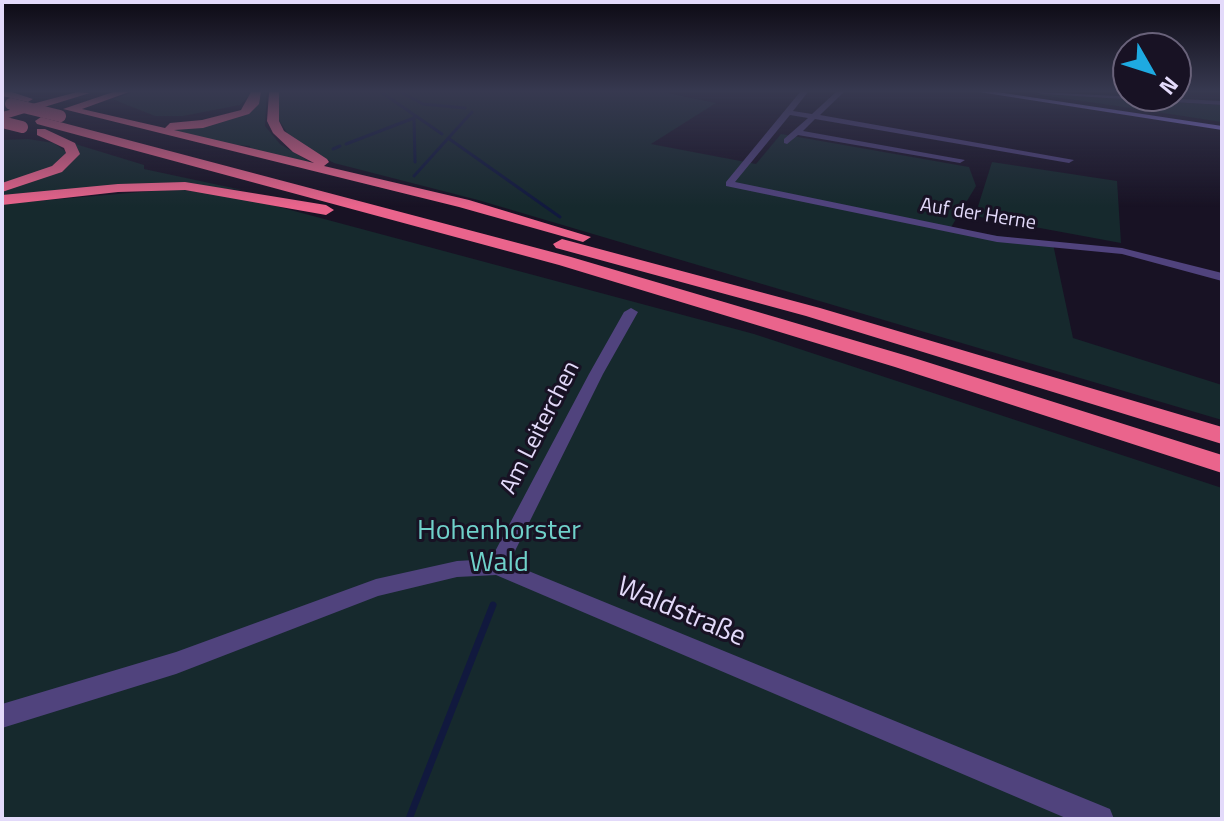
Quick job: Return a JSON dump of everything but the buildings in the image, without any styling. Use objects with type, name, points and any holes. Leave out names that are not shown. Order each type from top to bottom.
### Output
[{"type":"highway","points":[[2,188],[57,169],[73,154],[70,146],[46,130]]},
{"type":"highway","points":[[55,130],[326,210],[651,298],[796,342],[903,362]]},
{"type":"highway","points":[[58,130],[357,203],[903,362],[1222,464]]},
{"type":"highway","points":[[116,130],[548,240],[813,312],[1222,436]]},
{"type":"highway","points":[[158,130],[531,222],[781,296],[813,312]]},
{"type":"highway","points":[[278,130],[298,149],[341,171],[408,190]]},
{"type":"highway","points":[[2,200],[128,187],[185,186],[326,210]]},
{"type":"street","name":"Auf der Herne","points":[[773,130],[729,184],[997,239],[1122,251],[1222,277]]},
{"type":"street","points":[[892,130],[1069,160]]},
{"type":"street","points":[[787,141],[796,132],[960,160]]},
{"type":"street","name":"Am Leiterchen","points":[[497,567],[631,312]]},
{"type":"street","name":"Waldstraße","points":[[2,716],[176,663],[376,588],[457,569],[497,567],[1100,819]]},
{"type":"green space","points":[[167,130],[269,130],[280,144],[313,164],[250,150],[250,146],[225,144]]},
{"type":"green space","points":[[286,130],[673,130],[651,144],[756,164],[781,134],[969,167],[976,186],[950,229],[1053,244],[1073,338],[1222,385],[1222,420],[478,200],[334,163],[293,142]]},
{"type":"green space","points":[[28,139],[54,143],[66,152],[64,159],[54,167],[2,186],[2,140]]},
{"type":"green space","points":[[72,143],[144,165],[144,169],[242,190],[168,184],[2,198],[2,190],[65,167]]},
{"type":"green space","points":[[992,162],[1117,181],[1121,243],[975,216]]},
{"type":"green space","name":"Hohenhorster Wald","points":[[176,189],[242,197],[754,334],[1222,488],[1222,819],[2,819],[2,204]]},
{"type":"waterway","points":[[346,144],[382,130]]},
{"type":"waterway","points":[[414,130],[415,162]]},
{"type":"waterway","points":[[437,130],[442,134]]},
{"type":"waterway","points":[[448,138],[455,130]]},
{"type":"waterway","points":[[414,176],[448,138]]},
{"type":"waterway","points":[[448,138],[560,217]]},
{"type":"waterway","points":[[333,149],[340,146]]},
{"type":"waterway","points":[[409,819],[493,605]]}]
